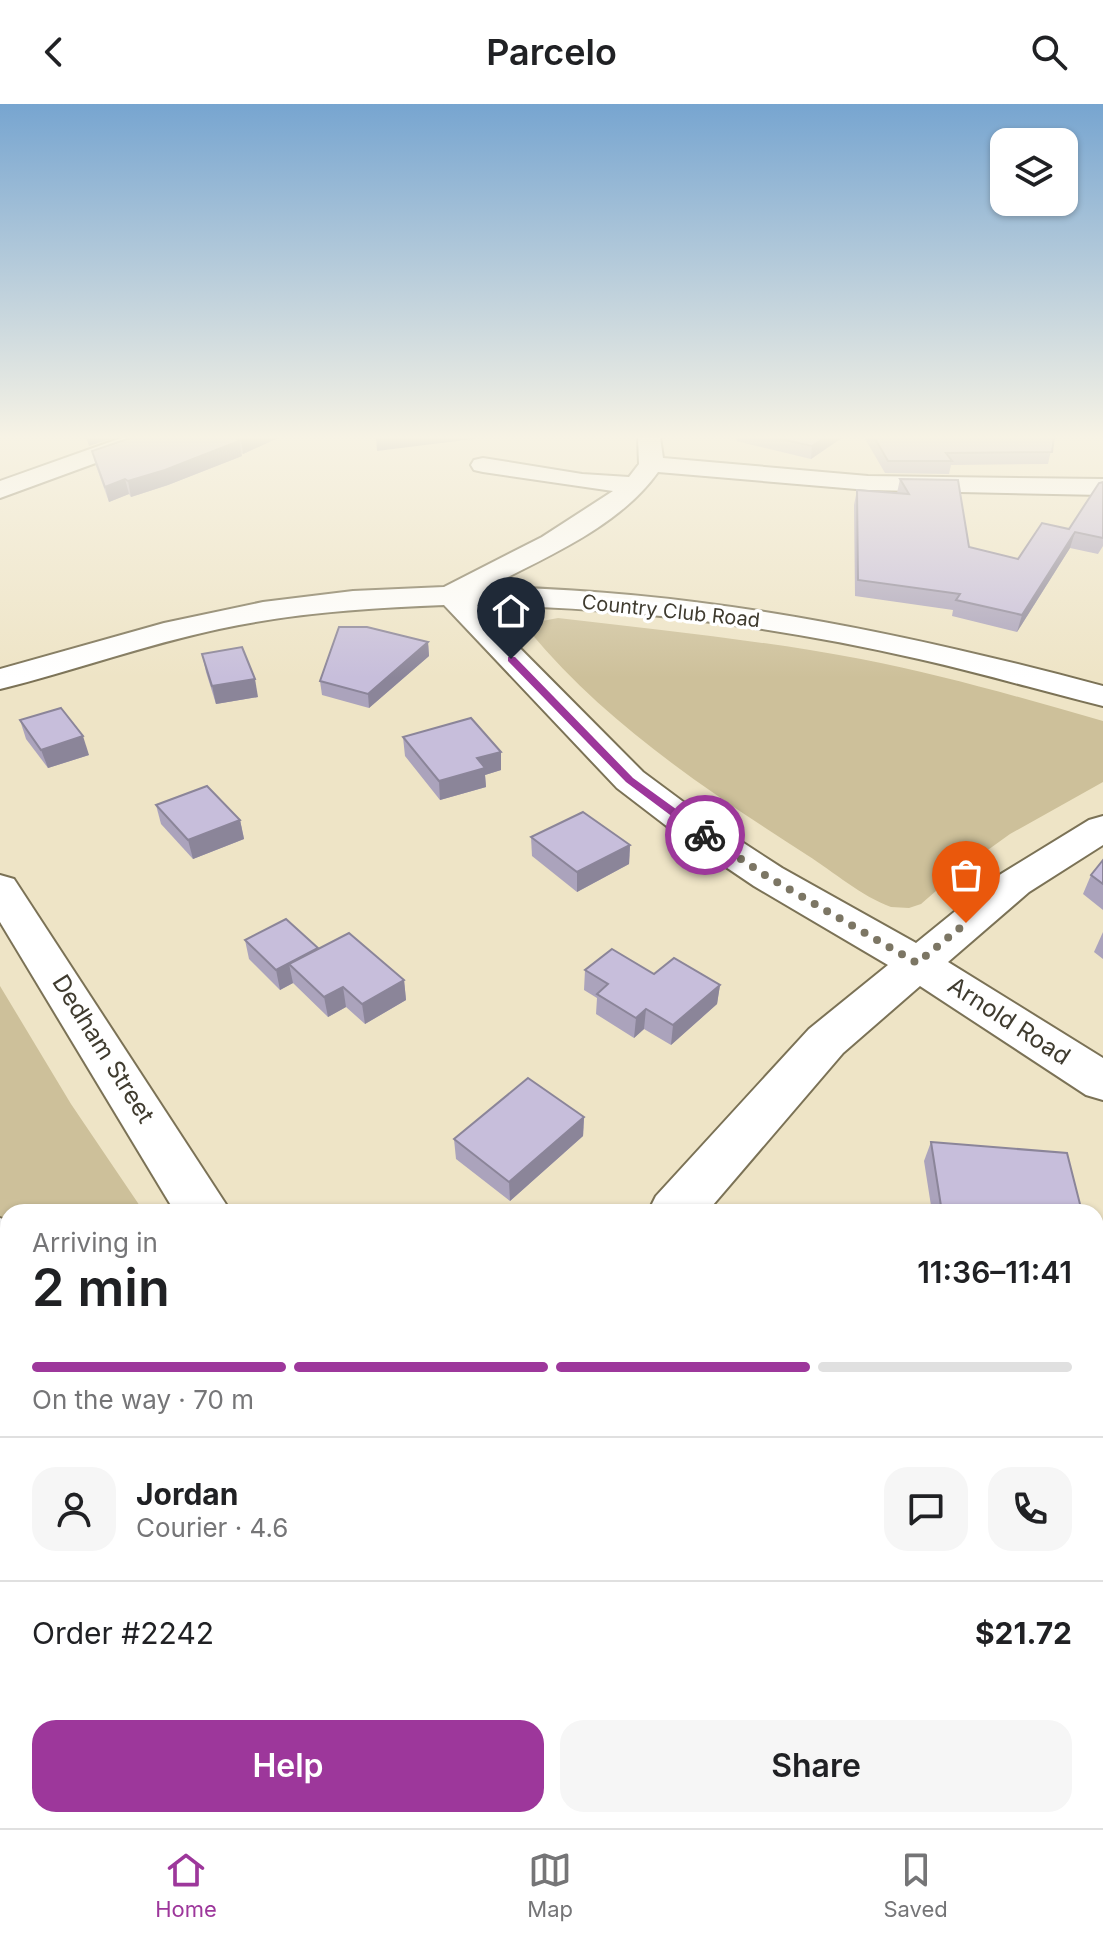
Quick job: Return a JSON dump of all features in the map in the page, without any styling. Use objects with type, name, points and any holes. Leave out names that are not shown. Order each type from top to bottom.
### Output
[{"type":"street","points":[[451,595],[552,543],[593,517]]},
{"type":"street","name":"Country Club Road","points":[[0,679],[164,632],[270,610],[351,600],[451,595],[625,604],[759,619],[923,650],[1103,696]]},
{"type":"street","name":"Arnold Road","points":[[451,595],[630,780],[691,826],[768,877],[917,963],[1103,1082]]},
{"type":"street","points":[[682,1204],[826,1041],[1015,883],[1103,828]]},
{"type":"street","name":"Dedham Street","points":[[0,888],[199,1204]]},
{"type":"shaded area","points":[[558,618],[748,641],[861,659],[1013,695],[1103,721],[1103,782],[1010,834],[960,870],[921,904],[909,908],[891,907],[858,890],[696,781],[625,726],[559,665],[530,632],[537,622]]},
{"type":"shaded area","points":[[0,986],[71,1104],[139,1204],[0,1204]]},
{"type":"building","points":[[857,517],[964,517],[969,547],[1018,559],[1042,523],[1069,529],[1077,517],[1103,517],[1103,538],[1075,532],[1022,615],[956,600],[960,594],[858,580]]},
{"type":"building","points":[[339,627],[367,627],[428,642],[368,694],[320,681]]},
{"type":"building","points":[[242,647],[255,679],[212,686],[202,654]]},
{"type":"building","points":[[61,708],[83,736],[41,750],[20,720]]},
{"type":"building","points":[[471,718],[501,752],[477,758],[485,768],[439,781],[403,737]]},
{"type":"building","points":[[207,786],[240,820],[188,840],[156,805]]},
{"type":"building","points":[[583,812],[630,845],[577,872],[531,837]]},
{"type":"building","points":[[1103,860],[1103,884],[1091,875]]},
{"type":"building","points":[[286,919],[318,948],[276,970],[245,940]]},
{"type":"building","points":[[349,933],[404,980],[362,1004],[343,987],[324,997],[289,964]]},
{"type":"building","points":[[612,949],[654,974],[674,958],[720,985],[673,1025],[646,1009],[636,1018],[597,994],[608,984],[585,970]]},
{"type":"building","points":[[528,1078],[584,1117],[509,1182],[454,1139]]},
{"type":"building","points":[[931,1142],[1067,1153],[1080,1204],[941,1204]]},
{"type":"way so far","points":[[705,835],[768,877],[917,963],[966,923]]},
{"type":"route","points":[[511,659],[630,780],[705,835]]}]
